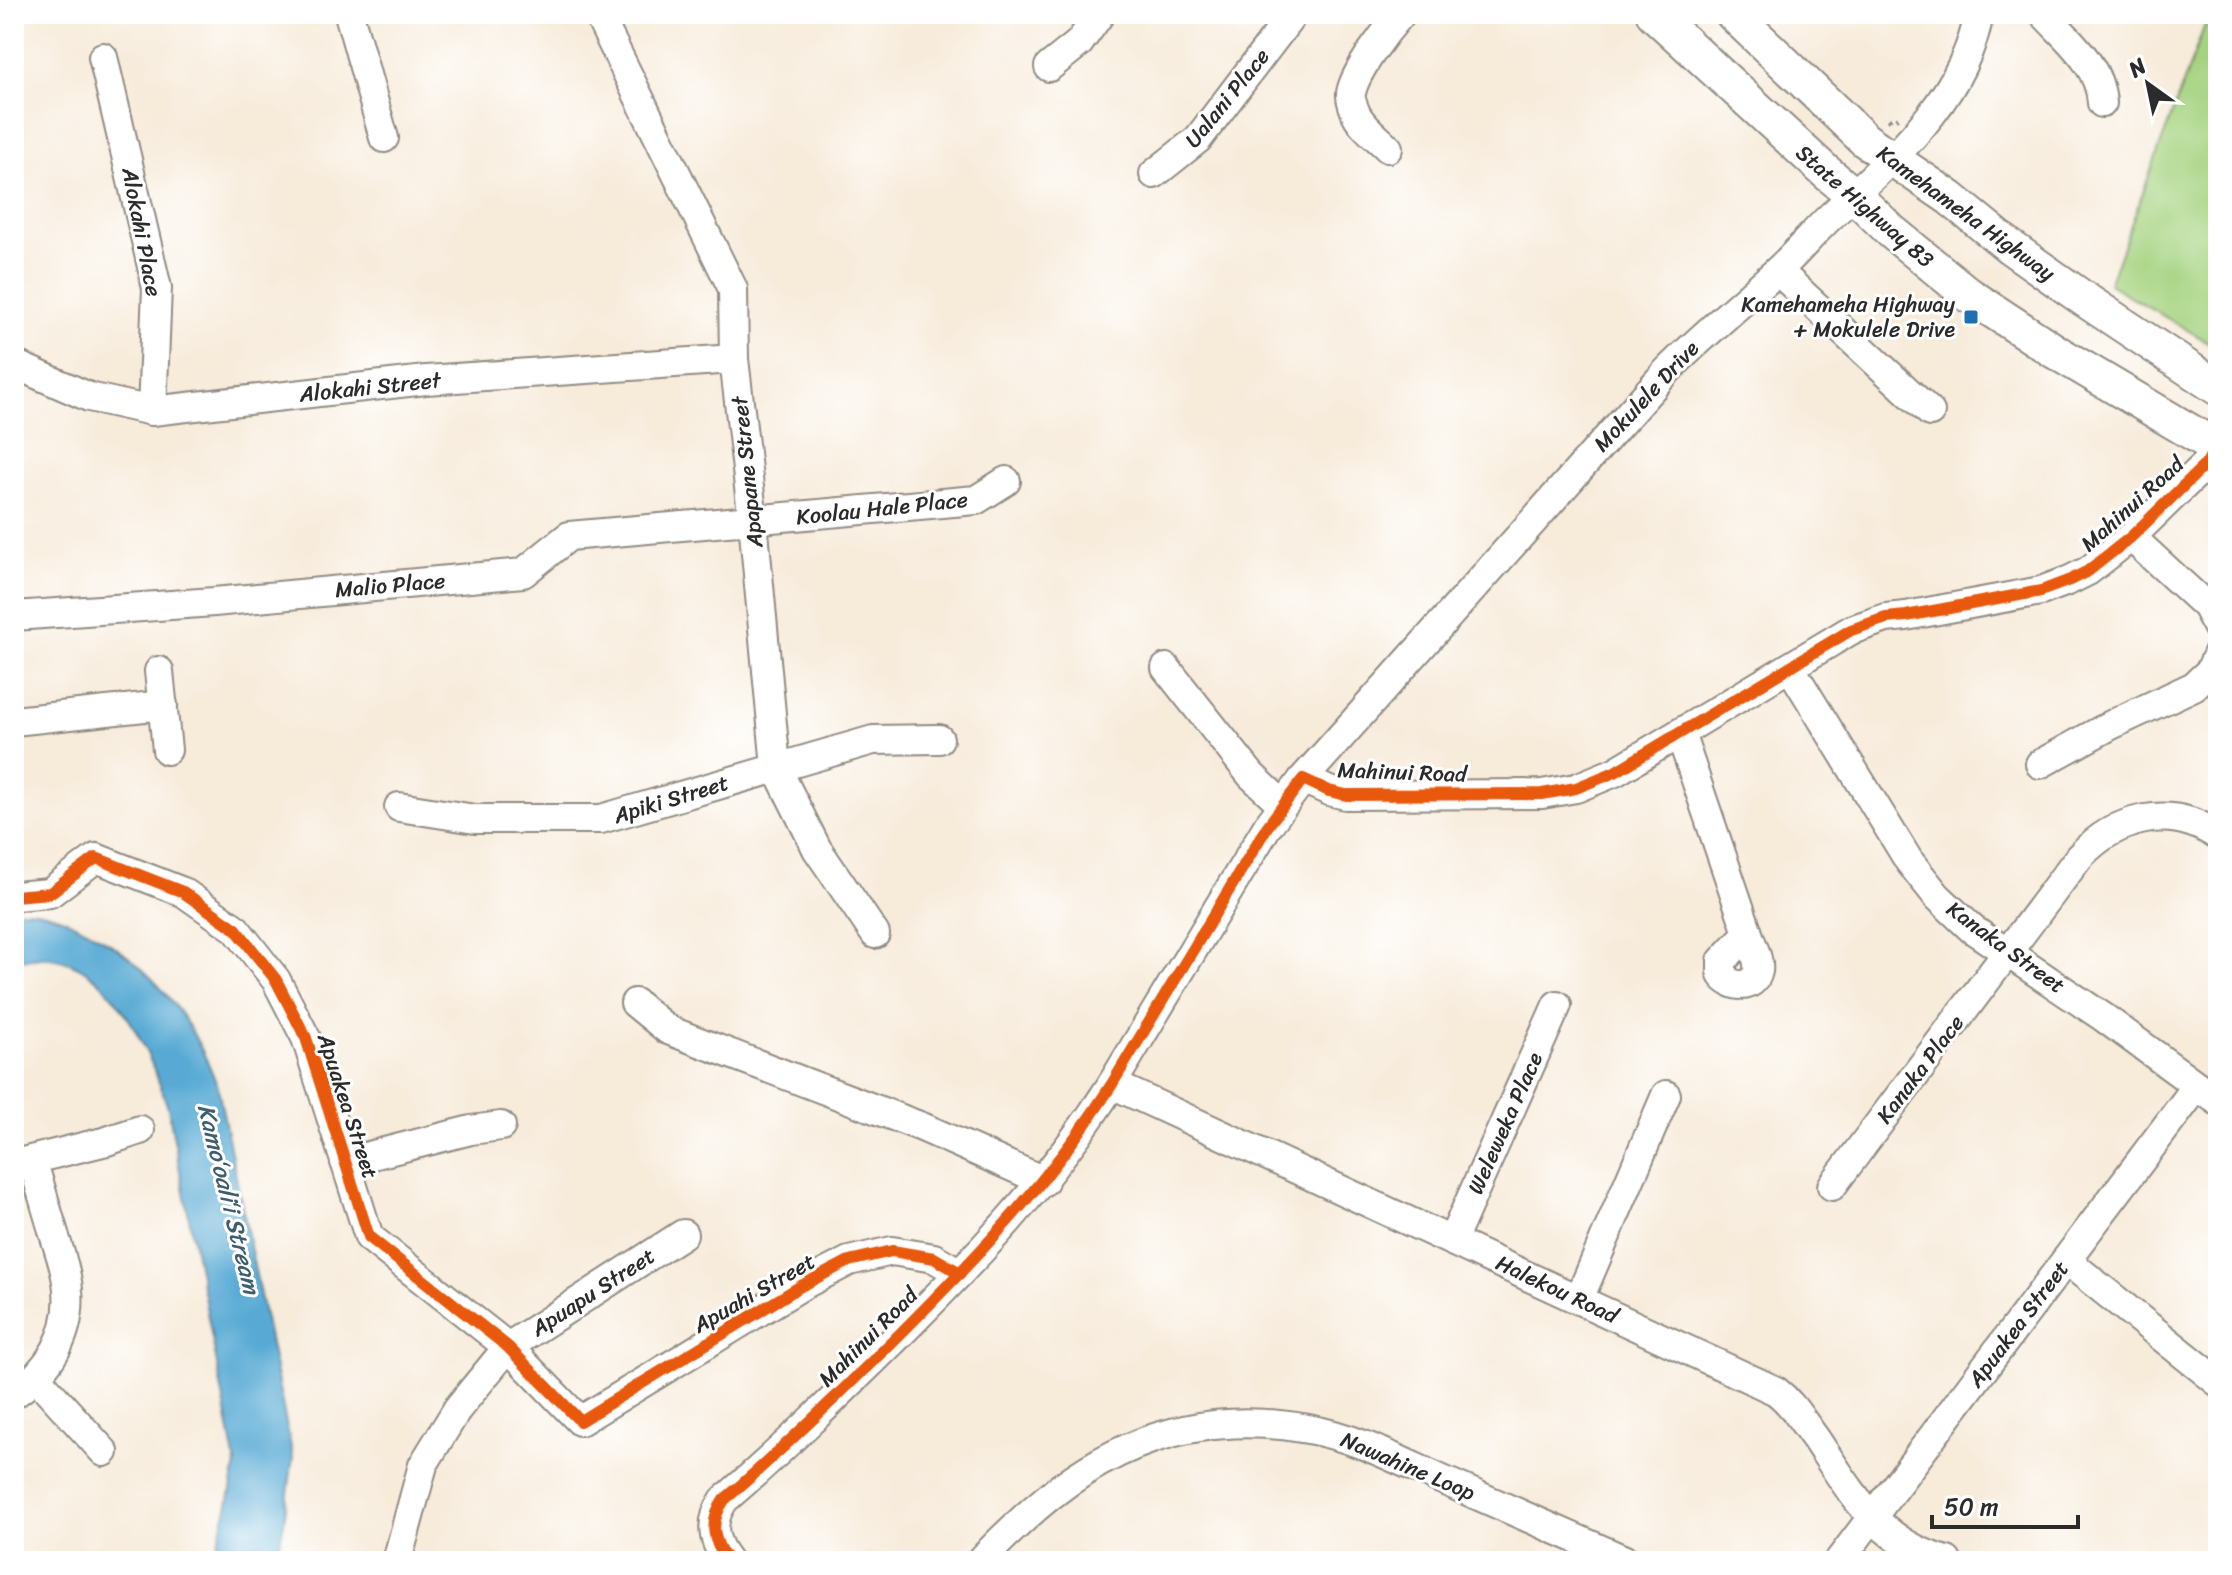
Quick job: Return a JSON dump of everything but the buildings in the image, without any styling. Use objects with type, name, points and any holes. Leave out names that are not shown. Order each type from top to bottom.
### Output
[{"type":"main road","name":"State Highway 83","points":[[1654,14],[1892,232],[1969,295],[2056,352],[2217,447]]},
{"type":"main road","name":"Kamehameha Highway","points":[[1733,14],[1865,140],[1950,198],[2009,246],[2218,388]]},
{"type":"street","points":[[349,14],[384,138]]},
{"type":"street","name":"Apapane Street","points":[[598,14],[733,289],[734,359],[776,767],[817,849],[875,934]]},
{"type":"street","points":[[1049,67],[1079,43],[1100,14]]},
{"type":"street","name":"Ualani Place","points":[[1154,174],[1198,139],[1293,14]]},
{"type":"street","points":[[1388,148],[1356,114],[1351,94],[1360,72],[1401,14]]},
{"type":"street","name":"Mokulele Drive","points":[[1303,779],[1648,392],[1697,341],[1778,271],[1914,136],[1947,93],[1970,50],[1979,14]]},
{"type":"street","points":[[2044,14],[2091,67],[2100,85],[2102,103]]},
{"type":"street","name":"Alokahi Place","points":[[103,57],[157,288],[152,411]]},
{"type":"street","points":[[1778,271],[1930,412]]},
{"type":"street","name":"Alokahi Street","points":[[14,364],[89,397],[152,411],[426,380],[734,359]]},
{"type":"street","name":"Mahinui Road","points":[[728,1561],[715,1542],[713,1526],[724,1500],[840,1393],[960,1273],[1044,1181],[1091,1118],[1252,851],[1282,804],[1303,779],[1346,795],[1527,794],[1559,792],[1596,781],[1867,623],[2056,586],[2088,571],[2131,537],[2207,463],[2217,447]]},
{"type":"street","name":"Koolau Hale Place","points":[[753,521],[976,500],[1006,481]]},
{"type":"street","name":"Malio Place","points":[[14,616],[214,602],[523,573],[569,536],[753,521]]},
{"type":"street","points":[[2131,537],[2206,606],[2218,628]]},
{"type":"street","points":[[2040,764],[2111,725],[2194,686],[2210,671],[2218,653]]},
{"type":"street","name":"Kanaka Street","points":[[1790,667],[1922,879],[1953,912],[1972,929],[2103,1017],[2208,1093]]},
{"type":"street","points":[[1166,668],[1251,775],[1282,804]]},
{"type":"street","points":[[159,671],[167,750]]},
{"type":"street","points":[[14,721],[163,705]]},
{"type":"street","points":[[1680,733],[1748,933]]},
{"type":"street","name":"Apiki Street","points":[[399,807],[475,819],[601,819],[873,740],[939,739]]},
{"type":"street","name":"Kanaka Place","points":[[1832,1186],[2079,857],[2097,840],[2117,827],[2148,818],[2193,823],[2218,836]]},
{"type":"street","name":"Apuakea Street","points":[[14,896],[50,893],[96,858],[183,892],[236,929],[276,980],[306,1038],[369,1237],[508,1347],[580,1421]]},
{"type":"street","points":[[635,1003],[668,1030],[922,1127],[1044,1181]]},
{"type":"street","name":"Weleweka Place","points":[[1452,1241],[1557,1005]]},
{"type":"street","name":"Halekou Road","points":[[1112,1084],[1776,1391],[1796,1410],[1871,1518],[1900,1541],[1947,1561]]},
{"type":"street","name":"Apuakea Street","points":[[1839,1561],[2066,1260],[2208,1093]]},
{"type":"street","points":[[1579,1299],[1666,1095]]},
{"type":"street","points":[[345,1162],[471,1130],[501,1126]]},
{"type":"street","points":[[104,1452],[25,1385],[47,1366],[62,1338],[69,1305],[65,1272],[23,1162],[140,1130]]},
{"type":"street","name":"Apuapu Street","points":[[397,1561],[423,1465],[458,1408],[508,1347],[683,1234]]},
{"type":"street","name":"Apuahi Street","points":[[580,1421],[788,1294],[849,1261],[892,1251],[934,1258],[960,1273]]},
{"type":"street","points":[[2066,1260],[2218,1382]]},
{"type":"street","name":"Nawahine Loop","points":[[981,1561],[1060,1486],[1105,1458],[1141,1442],[1178,1431],[1256,1423],[1309,1429],[1359,1443],[1627,1561]]},
{"type":"green space","points":[[2209,14],[2218,14],[2218,348],[2109,284]]},
{"type":"water","name":"Kamoʻoaliʻi Stream","points":[[29,910],[59,917],[87,930],[131,959],[168,996],[183,1017],[218,1088],[293,1457],[275,1561],[213,1561],[236,1464],[168,1108],[159,1082],[133,1026],[116,1000],[95,979],[72,964],[45,958],[14,962],[14,911]]},
{"type":"cycle path","points":[[728,1561],[714,1531],[716,1516],[724,1500],[892,1342],[981,1250],[1063,1155],[1112,1084],[1267,827],[1303,779],[1346,795],[1542,794],[1576,788],[1615,772],[1851,630],[1886,618],[2041,591],[2088,571],[2131,537],[2207,463],[2216,447]]},
{"type":"cycle path","points":[[14,896],[50,893],[96,858],[183,892],[236,929],[276,980],[306,1038],[369,1237],[508,1347],[580,1421],[801,1286],[849,1261],[892,1251],[934,1258],[960,1273]]},
{"type":"place","name":"Kamehameha Highway + Mokulele Drive","points":[[1971,317]]}]
